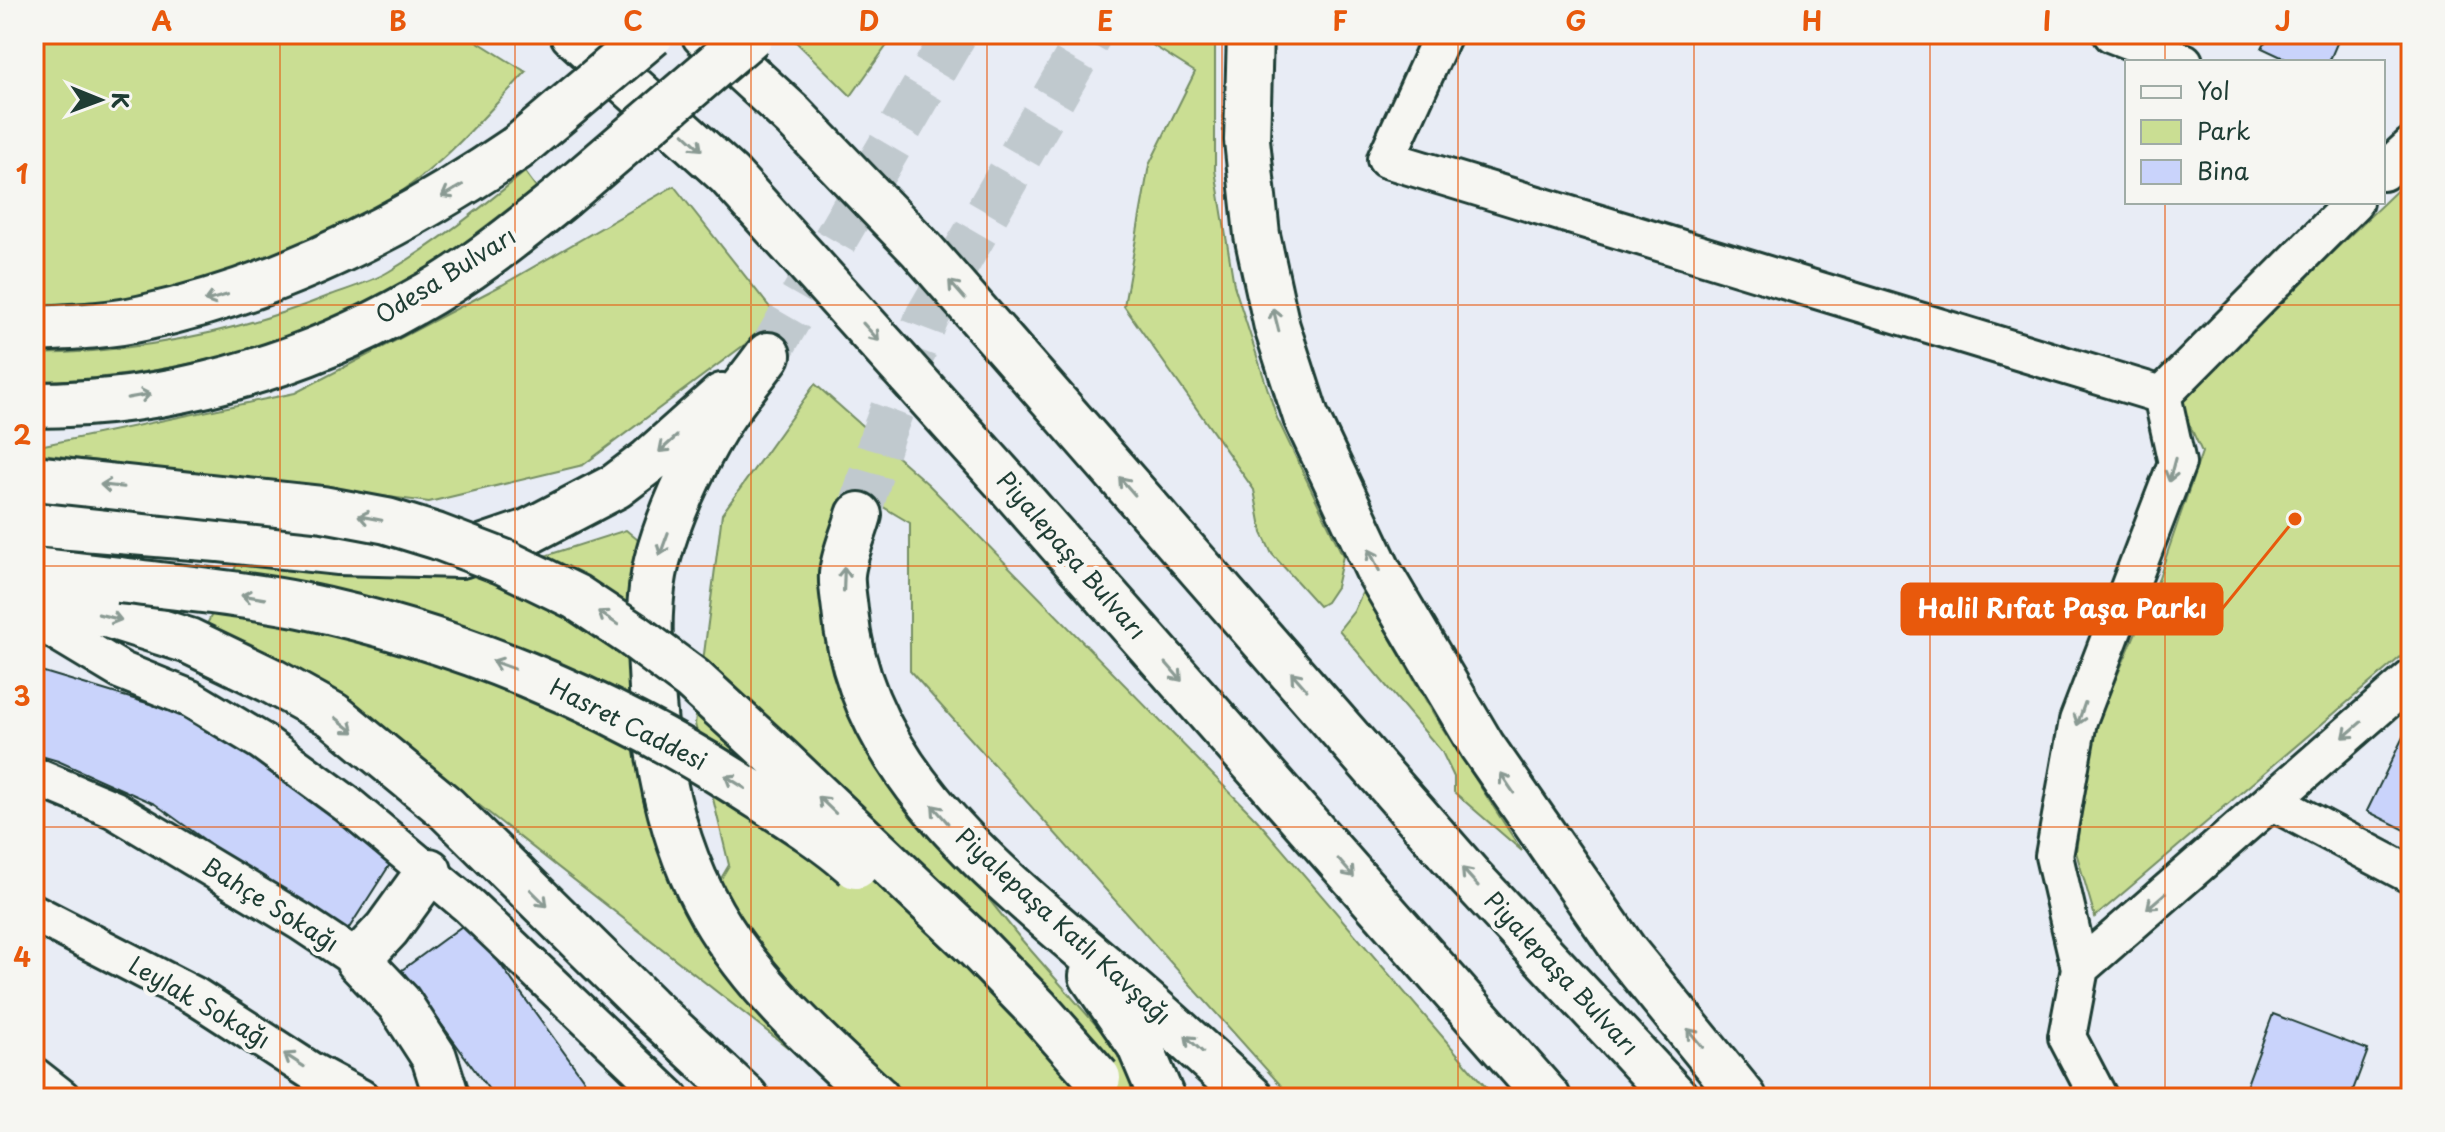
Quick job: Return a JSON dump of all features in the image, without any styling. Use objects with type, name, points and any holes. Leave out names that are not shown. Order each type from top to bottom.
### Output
[{"type":"main road","name":"Piyalepaşa Bulvarı","points":[[573,34],[729,175],[1006,482],[1548,1098]]},
{"type":"main road","points":[[34,329],[142,319],[281,277],[336,255],[468,182],[517,148],[652,34]]},
{"type":"main road","name":"Piyalepaşa Bulvarı","points":[[704,34],[793,116],[921,249],[1461,866],[1676,1098]]},
{"type":"main road","name":"Odesa Bulvarı","points":[[34,405],[112,401],[250,374],[336,342],[414,303],[496,250],[752,34]]},
{"type":"main road","points":[[1250,34],[1247,140],[1257,235],[1277,327],[1312,431],[1379,572],[1482,746],[1626,953],[1744,1098]]},
{"type":"main road","points":[[34,524],[337,552],[461,555],[528,532],[616,486],[649,461],[768,355],[715,428],[681,497],[657,561],[648,621],[657,750],[670,813],[688,863],[712,914],[747,965],[819,1044],[877,1098]]},
{"type":"main road","points":[[34,478],[323,509],[387,521],[504,562],[576,597],[692,679],[769,749],[975,945],[1108,1088]]},
{"type":"main road","name":"Piyalepaşa Katlı Kavşağı","points":[[859,515],[842,574],[847,639],[862,689],[881,730],[910,778],[954,829],[1038,910],[1185,1035],[1251,1098]]},
{"type":"main road","name":"Hasret Caddesi","points":[[34,570],[239,595],[351,616],[433,640],[514,669],[645,729],[800,823],[850,861],[920,921],[1025,1021],[1108,1088]]},
{"type":"main road","points":[[34,601],[110,616],[189,641],[333,715],[445,807],[648,1007],[745,1093]]},
{"type":"main road","points":[[358,960],[387,929],[429,871]]},
{"type":"main road","points":[[1038,910],[1096,981],[1139,1044],[1162,1098]]},
{"type":"main road","name":"Bahçe Sokağı","points":[[358,960],[399,1003],[434,1057],[447,1098]]},
{"type":"street","points":[[1443,34],[1386,159],[2162,395]]},
{"type":"street","points":[[2112,34],[2179,60]]},
{"type":"street","points":[[2162,395],[2352,204]]},
{"type":"street","points":[[2099,1098],[2067,1037],[2080,968],[2054,856],[2078,721],[2177,463],[2162,395]]},
{"type":"street","points":[[34,618],[122,671],[191,699],[261,741],[347,804],[469,906],[670,1098]]},
{"type":"street","points":[[2080,968],[2411,679]]},
{"type":"street","name":"Bahçe Sokağı","points":[[34,776],[113,809],[301,922],[358,960]]},
{"type":"street","points":[[2271,801],[2411,875]]},
{"type":"street","name":"Leylak Sokağı","points":[[34,913],[195,996],[311,1071],[361,1098]]},
{"type":"street","points":[[34,1076],[62,1098]]},
{"type":"green space","points":[[34,34],[465,34],[526,72],[452,150],[398,194],[351,224],[302,249],[197,285],[89,303],[34,305]]},
{"type":"green space","points":[[788,34],[895,34],[851,96]]},
{"type":"green space","points":[[1135,34],[1215,34],[1215,170],[1234,285],[1277,418],[1343,556],[1336,587],[1326,602],[1319,606],[1272,554],[1262,533],[1254,490],[1124,306],[1149,165],[1195,72]]},
{"type":"green space","points":[[525,172],[536,187],[484,228],[388,294],[312,328],[234,353],[155,370],[34,382],[34,354],[110,349],[222,330],[375,279],[441,237]]},
{"type":"green space","points":[[2411,177],[2411,648],[2095,917],[2076,852],[2091,736],[2156,586],[2202,452],[2178,400]]},
{"type":"green space","points":[[674,186],[779,319],[583,465],[429,502],[34,453],[34,447],[295,393],[502,285]]},
{"type":"green space","points":[[815,384],[929,485],[1257,820],[1495,1098],[1292,1098],[910,671],[910,523],[858,492],[839,640],[942,841],[1020,938],[1145,1081],[1146,1098],[843,1098],[800,1057],[401,744],[205,628],[239,560],[548,555],[626,530],[650,550],[638,699],[692,928],[729,865],[695,724],[722,514]]},
{"type":"green space","points":[[1363,591],[1436,718],[1522,851],[1454,792],[1454,777],[1442,752],[1339,630],[1354,611]]},
{"type":"building","points":[[2269,34],[2341,34],[2330,60],[2288,60],[2262,48]]},
{"type":"building","points":[[34,669],[200,719],[394,858],[342,939],[155,804],[58,761],[34,754]]},
{"type":"building","points":[[2404,735],[2411,739],[2411,833],[2367,811]]},
{"type":"building","points":[[469,921],[597,1098],[495,1098],[402,970]]},
{"type":"building","points":[[2273,1014],[2368,1050],[2350,1098],[2275,1098],[2246,1087]]},
{"type":"tunnel","points":[[768,355],[955,34]]},
{"type":"tunnel","points":[[859,515],[882,436],[927,317],[1090,34]]},
{"type":"place","name":"Halil Rıfat Paşa Parkı","points":[[2295,519]]}]
